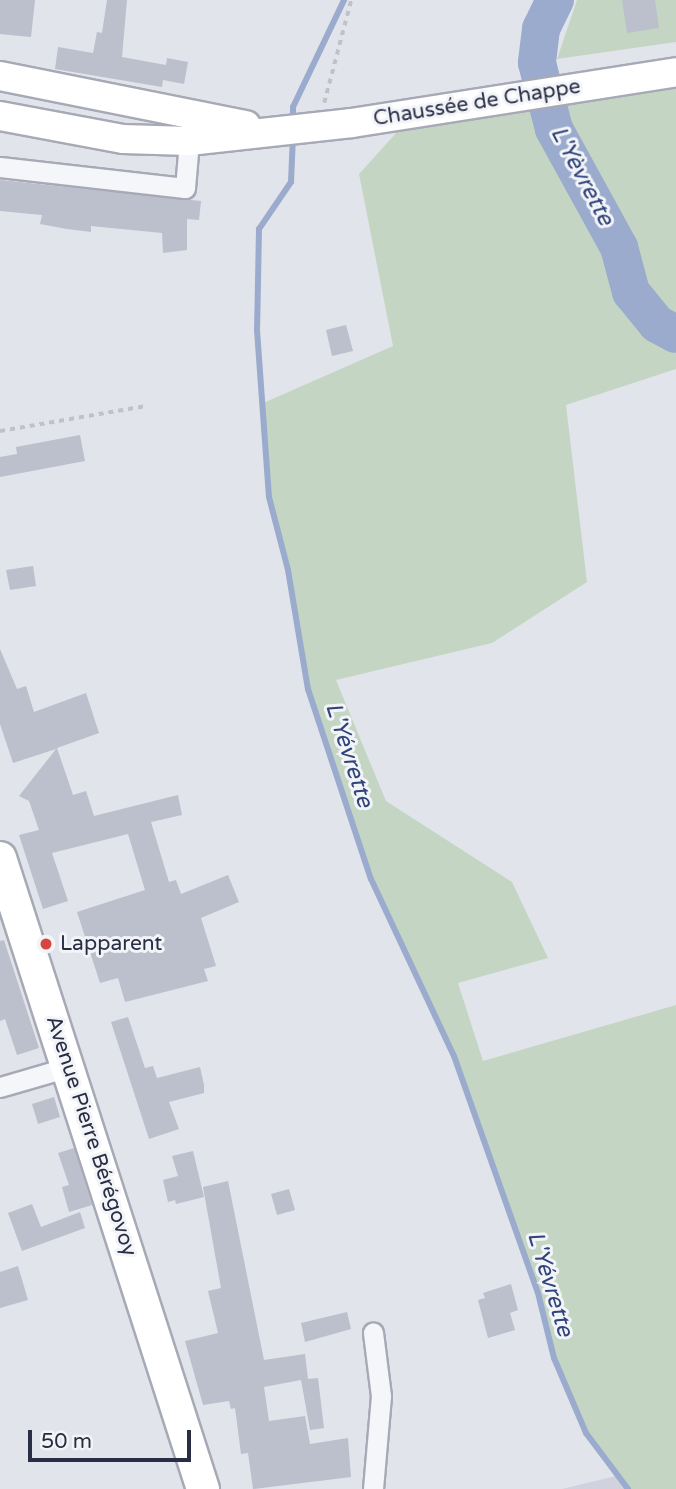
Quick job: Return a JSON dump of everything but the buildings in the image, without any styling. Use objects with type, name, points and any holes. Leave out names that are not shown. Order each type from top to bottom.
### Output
[{"type":"main road","name":"Chaussée de Chappe","points":[[0,116],[123,139],[191,128],[318,128],[676,72]]},
{"type":"main road","name":"Chaussée de Chappe","points":[[5,80],[191,128]]},
{"type":"main road","name":"Avenue Pierre Bérégovoy","points":[[0,858],[204,1489]]},
{"type":"main road","name":"Avenue Pierre Bérégovoy","points":[[179,1414],[192,1489]]},
{"type":"street","points":[[0,167],[186,187],[191,128]]},
{"type":"street","points":[[0,1087],[69,1067]]},
{"type":"street","points":[[373,1334],[381,1395],[373,1489]]},
{"type":"path","points":[[318,128],[351,0]]},
{"type":"path","points":[[0,431],[146,406]]},
{"type":"shaded area","points":[[620,1475],[628,1489],[562,1489]]},
{"type":"green space","points":[[577,0],[676,0],[676,42],[557,59]]},
{"type":"green space","points":[[676,88],[676,369],[566,405],[587,582],[492,643],[336,680],[386,801],[512,882],[548,958],[458,983],[483,1061],[676,1005],[676,1489],[628,1489],[586,1433],[554,1358],[538,1293],[454,1056],[371,879],[308,689],[288,570],[269,497],[261,404],[393,346],[359,174],[397,132]]},
{"type":"waterway","name":"L'Yévrette","points":[[293,122],[293,107],[344,0]]},
{"type":"waterway","name":"L'Yèvrette","points":[[555,0],[541,29],[537,63],[554,129],[619,247],[631,292],[657,324],[676,334]]},
{"type":"waterway","name":"L'Yévrette","points":[[293,136],[291,182],[259,229],[257,330],[269,497],[288,570],[308,689],[371,879],[454,1056],[538,1293],[554,1358],[586,1433],[628,1489]]},
{"type":"place","name":"Lapparent","points":[[46,944]]}]
